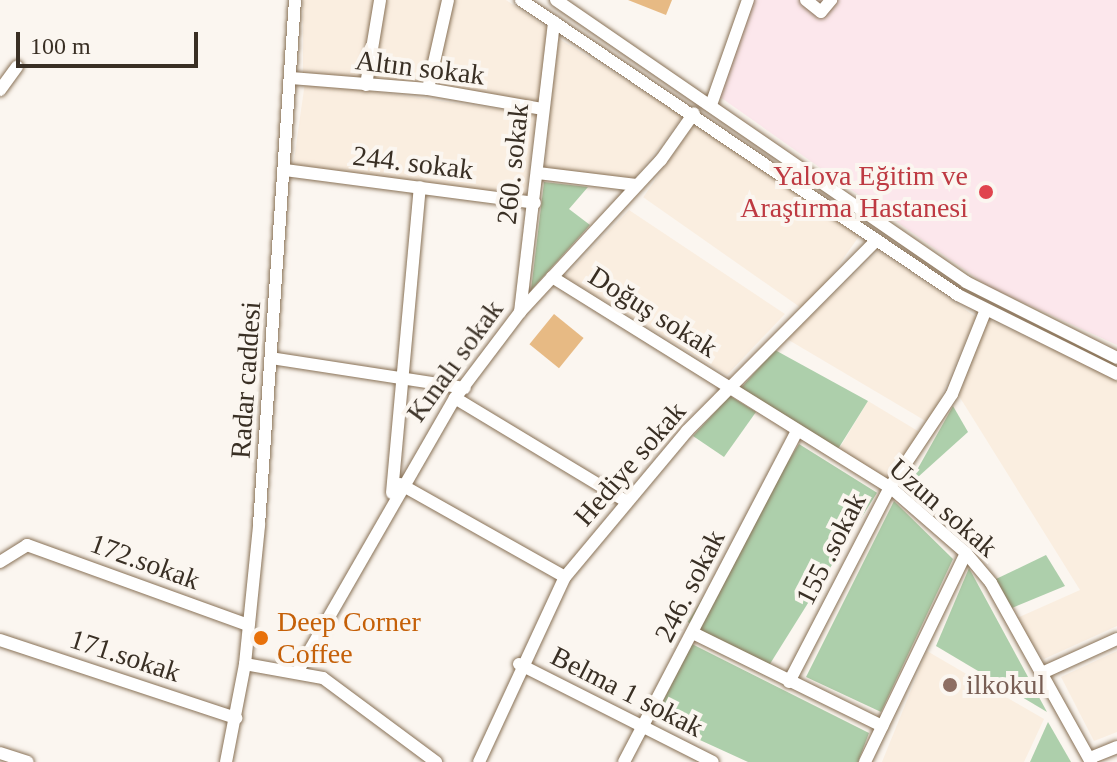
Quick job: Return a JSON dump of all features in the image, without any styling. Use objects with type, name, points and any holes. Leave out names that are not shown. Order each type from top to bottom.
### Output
[{"type":"street","name":"Radar caddesi","points":[[226,762],[245,664],[271,358],[295,0]]},
{"type":"street","points":[[366,85],[380,0]]},
{"type":"street","points":[[428,89],[448,0]]},
{"type":"street","points":[[521,0],[694,113],[985,312],[1117,374]]},
{"type":"street","points":[[556,0],[712,102],[966,282],[1117,358]]},
{"type":"street","points":[[712,102],[748,0]]},
{"type":"street","points":[[806,0],[821,12],[831,0]]},
{"type":"street","name":"260. sokak","points":[[520,312],[554,22]]},
{"type":"street","points":[[0,90],[17,67]]},
{"type":"street","name":"Altın sokak","points":[[291,78],[428,89],[543,109]]},
{"type":"street","name":"Kınalı sokak","points":[[299,669],[400,484],[455,398],[520,312],[636,185],[694,113]]},
{"type":"street","name":"244. sokak","points":[[285,170],[535,203]]},
{"type":"street","points":[[538,173],[636,185]]},
{"type":"street","points":[[391,500],[420,187]]},
{"type":"street","name":"Hediye sokak","points":[[479,762],[519,664],[565,577],[626,501],[728,388],[877,240]]},
{"type":"street","name":"Doğuş sokak","points":[[552,277],[728,388]]},
{"type":"street","name":"155 .sokak","points":[[789,682],[890,487],[952,394],[985,312]]},
{"type":"street","points":[[271,358],[465,388]]},
{"type":"street","name":"Uzun sokak","points":[[728,388],[890,487],[966,553],[1042,673],[1090,760]]},
{"type":"street","points":[[455,398],[626,501]]},
{"type":"street","name":"246. sokak","points":[[624,762],[797,431]]},
{"type":"street","points":[[400,484],[565,577]]},
{"type":"street","name":"172.sokak","points":[[0,562],[27,545],[248,625]]},
{"type":"street","points":[[865,762],[966,553]]},
{"type":"street","points":[[693,633],[882,726]]},
{"type":"street","points":[[1042,673],[1117,639]]},
{"type":"street","name":"171.sokak","points":[[0,640],[236,718]]},
{"type":"street","points":[[245,664],[299,669],[323,678],[436,762]]},
{"type":"street","name":"Belma 1 sokak","points":[[519,664],[642,729],[713,762]]},
{"type":"street","points":[[1090,760],[1117,747]]},
{"type":"street","points":[[0,753],[28,762]]},
{"type":"shaded area","points":[[303,0],[375,0],[359,78],[303,73]]},
{"type":"shaded area","points":[[386,0],[443,0],[425,84],[372,80]]},
{"type":"shaded area","points":[[454,0],[506,0],[547,28],[538,104],[434,85]]},
{"type":"shaded area","name":"Yalova Eğitim ve Araştırma Hastanesi","points":[[754,0],[1117,0],[1117,345],[989,287],[720,97]]},
{"type":"shaded area","points":[[558,38],[683,116],[634,179],[545,168]]},
{"type":"shaded area","points":[[305,82],[537,115],[525,198],[293,165]]},
{"type":"shaded area","points":[[696,122],[859,236],[806,312],[643,197]]},
{"type":"shaded area","points":[[629,210],[785,314],[727,375],[565,277]]},
{"type":"shaded area","points":[[879,251],[976,317],[929,423],[787,339]]},
{"type":"shaded area","points":[[987,319],[1117,379],[1117,626],[1044,659],[1015,619],[1080,590],[959,396]]},
{"type":"shaded area","points":[[868,401],[920,432],[891,481],[839,450]]},
{"type":"shaded area","name":"ilkokul","points":[[927,651],[1044,719],[1024,762],[882,762]]},
{"type":"shaded area","points":[[1117,651],[1117,732],[1094,741],[1061,677]]},
{"type":"green space","points":[[544,182],[588,187],[569,209],[590,225],[531,290]]},
{"type":"green space","points":[[775,350],[868,401],[838,449],[740,389]]},
{"type":"green space","points":[[730,396],[756,412],[724,457],[693,436]]},
{"type":"green space","points":[[953,406],[968,432],[908,486]]},
{"type":"green space","points":[[799,444],[877,493],[766,671],[688,622]]},
{"type":"green space","points":[[894,501],[953,559],[881,712],[806,677]]},
{"type":"green space","points":[[1046,555],[1065,586],[1012,608],[996,579]]},
{"type":"green space","points":[[969,568],[1047,712],[936,646]]},
{"type":"green space","points":[[692,644],[869,733],[858,762],[748,762],[654,719]]},
{"type":"green space","points":[[1048,722],[1071,762],[1030,762]]},
{"type":"building","points":[[628,0],[672,0],[666,15]]},
{"type":"building","points":[[554,314],[584,338],[559,368],[529,344]]},
{"type":"place","name":"Yalova Eğitim ve Araştırma Hastanesi","points":[[986,192]]},
{"type":"place","name":"Deep Corner Coffee","points":[[261,638]]},
{"type":"place","name":"ilkokul","points":[[950,685]]}]
